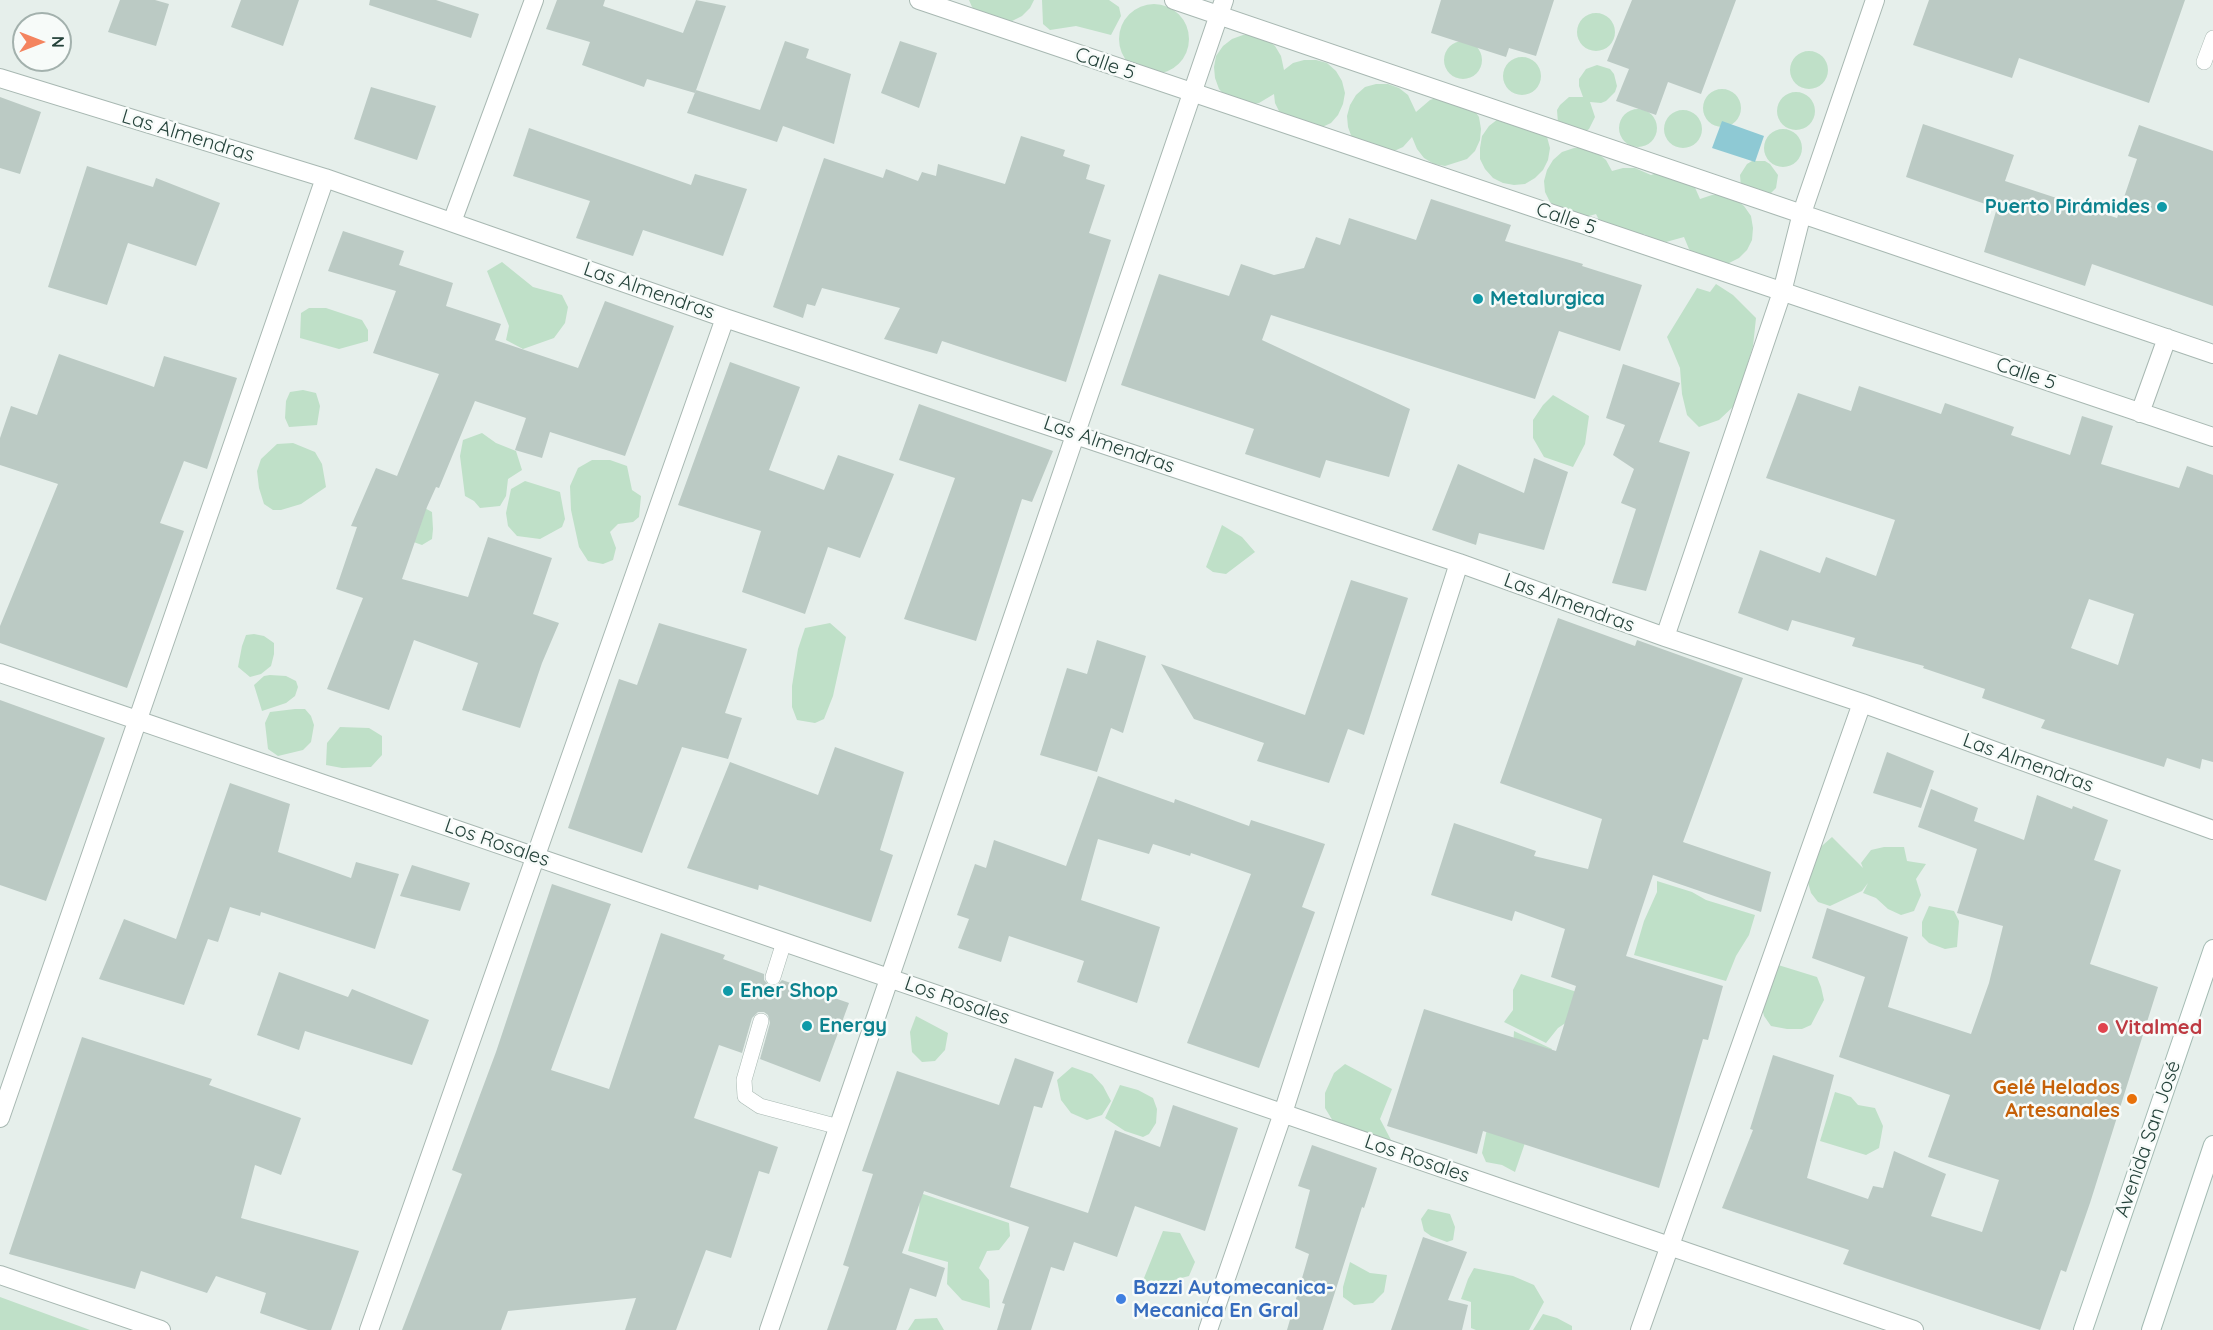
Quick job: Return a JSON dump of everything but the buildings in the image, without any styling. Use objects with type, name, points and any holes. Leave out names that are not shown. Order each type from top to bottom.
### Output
[{"type":"street","points":[[452,222],[534,0]]},
{"type":"street","name":"Calle 5","points":[[919,0],[2213,437]]},
{"type":"street","points":[[1174,0],[1222,8],[1802,213],[2213,354]]},
{"type":"street","points":[[1665,637],[1782,292],[1802,213],[1875,0]]},
{"type":"street","points":[[770,1330],[1222,8]]},
{"type":"street","name":"Las Almendras","points":[[0,78],[325,178],[725,318],[1459,563],[1665,637],[1862,703],[2213,830]]},
{"type":"street","points":[[0,1118],[325,178]]},
{"type":"street","points":[[369,1330],[725,318]]},
{"type":"street","points":[[2140,413],[2167,338]]},
{"type":"street","points":[[1208,1330],[1283,1113],[1459,563]]},
{"type":"street","name":"Los Rosales","points":[[0,672],[1914,1330]]},
{"type":"street","points":[[1640,1330],[1862,703]]},
{"type":"street","name":"Avenida San José","points":[[2083,1330],[2213,949]]},
{"type":"street","points":[[2151,1330],[2213,1145]]},
{"type":"street","points":[[0,1275],[161,1330]]},
{"type":"lane","points":[[2204,62],[2213,38]]},
{"type":"lane","points":[[773,977],[784,942]]},
{"type":"lane","points":[[761,1021],[744,1080],[745,1096],[760,1106],[839,1127]]},
{"type":"green space","points":[[969,0],[1034,0],[1022,16],[1001,23],[980,15]]},
{"type":"green space","points":[[1042,0],[1109,0],[1119,7],[1121,16],[1111,35],[1076,26],[1050,30],[1043,24]]},
{"type":"green space","points":[[1154,4],[1167,7],[1179,14],[1186,26],[1189,39],[1186,52],[1179,64],[1167,71],[1154,74],[1141,71],[1129,64],[1122,52],[1119,39],[1122,26],[1129,14],[1141,7]]},
{"type":"green space","points":[[1596,13],[1603,14],[1609,19],[1614,25],[1614,39],[1609,45],[1603,50],[1596,51],[1589,50],[1583,45],[1578,39],[1577,32],[1578,25],[1583,19],[1589,14]]},
{"type":"green space","points":[[1243,35],[1255,35],[1275,46],[1281,56],[1284,70],[1293,63],[1316,60],[1327,63],[1336,71],[1345,93],[1338,115],[1331,123],[1320,128],[1280,113],[1274,94],[1259,103],[1248,105],[1227,98],[1219,89],[1215,78],[1216,56],[1232,39]]},
{"type":"green space","points":[[1463,41],[1477,46],[1482,60],[1477,74],[1463,79],[1449,74],[1444,60],[1449,46]]},
{"type":"green space","points":[[1809,51],[1823,56],[1828,70],[1823,84],[1809,89],[1795,84],[1790,70],[1795,56]]},
{"type":"green space","points":[[1522,57],[1529,58],[1535,63],[1540,69],[1540,83],[1535,89],[1529,94],[1522,95],[1515,94],[1509,89],[1504,83],[1503,76],[1504,69],[1509,63],[1515,58]]},
{"type":"green space","points":[[1597,65],[1610,69],[1614,74],[1617,86],[1615,92],[1601,103],[1590,102],[1595,117],[1585,132],[1558,123],[1557,110],[1560,105],[1569,97],[1583,97],[1579,79],[1586,69]]},
{"type":"green space","points":[[1388,84],[1399,88],[1408,95],[1416,112],[1430,100],[1441,96],[1472,107],[1479,117],[1481,129],[1480,140],[1475,151],[1467,159],[1445,166],[1434,164],[1424,158],[1412,137],[1403,147],[1392,152],[1352,138],[1347,116],[1350,105],[1365,87]]},
{"type":"green space","points":[[1722,89],[1729,90],[1735,95],[1740,101],[1740,115],[1735,121],[1729,126],[1722,127],[1715,126],[1709,121],[1704,115],[1703,108],[1704,101],[1709,95],[1715,90]]},
{"type":"green space","points":[[1796,92],[1803,93],[1809,98],[1814,104],[1814,118],[1809,124],[1803,129],[1796,130],[1789,129],[1783,124],[1778,118],[1777,111],[1778,104],[1783,98],[1789,93]]},
{"type":"green space","points":[[1638,109],[1645,110],[1651,115],[1656,121],[1656,135],[1651,141],[1645,146],[1638,147],[1631,146],[1625,141],[1620,135],[1619,128],[1620,121],[1625,115],[1631,110]]},
{"type":"green space","points":[[1683,110],[1697,115],[1702,129],[1697,143],[1683,148],[1669,143],[1664,129],[1669,115]]},
{"type":"green space","points":[[1498,119],[1541,127],[1547,137],[1550,148],[1548,160],[1543,170],[1525,184],[1503,183],[1493,178],[1480,159],[1482,136]]},
{"type":"green space","points":[[1783,129],[1790,130],[1796,135],[1801,141],[1801,155],[1796,161],[1790,166],[1783,167],[1776,166],[1770,161],[1765,155],[1764,148],[1765,141],[1770,135],[1776,130]]},
{"type":"green space","points":[[1574,148],[1585,148],[1596,152],[1606,160],[1612,171],[1635,168],[1651,175],[1661,172],[1693,183],[1700,199],[1712,195],[1724,195],[1735,199],[1751,216],[1752,240],[1747,250],[1739,258],[1729,263],[1717,265],[1696,257],[1689,249],[1684,237],[1666,242],[1655,240],[1644,234],[1640,236],[1600,222],[1596,214],[1579,219],[1558,211],[1545,192],[1544,181],[1553,160],[1562,152]]},
{"type":"green space","points":[[1752,161],[1765,161],[1778,175],[1776,188],[1767,197],[1741,187],[1740,175],[1747,164]]},
{"type":"green space","points":[[502,262],[533,287],[562,295],[568,307],[565,323],[554,338],[523,349],[506,340],[509,326],[487,271]]},
{"type":"green space","points":[[1716,284],[1733,295],[1756,318],[1753,346],[1735,405],[1719,420],[1699,427],[1687,415],[1682,394],[1680,368],[1667,337],[1697,288],[1710,292]]},
{"type":"green space","points":[[309,308],[326,308],[362,320],[368,330],[368,341],[339,349],[300,338],[301,313]]},
{"type":"green space","points":[[303,390],[316,393],[320,406],[317,425],[289,427],[285,418],[286,401],[290,392]]},
{"type":"green space","points":[[1553,395],[1589,416],[1585,444],[1573,467],[1544,457],[1533,438],[1533,420]]},
{"type":"green space","points":[[482,433],[496,443],[516,451],[522,470],[508,479],[506,496],[500,506],[480,508],[465,496],[460,456],[463,440]]},
{"type":"green space","points":[[293,443],[315,452],[322,464],[326,487],[301,504],[273,510],[264,504],[257,471],[261,459],[277,444]]},
{"type":"green space","points":[[592,460],[610,460],[627,466],[632,490],[641,496],[639,517],[633,522],[618,524],[610,532],[616,548],[613,560],[603,564],[588,561],[579,547],[571,510],[570,486],[578,468]]},
{"type":"green space","points":[[525,481],[560,492],[565,519],[562,527],[540,539],[517,536],[508,526],[506,513],[511,489]]},
{"type":"green space","points":[[421,506],[432,512],[433,529],[432,539],[422,545],[405,539]]},
{"type":"green space","points":[[1222,525],[1242,537],[1255,552],[1226,574],[1213,572],[1206,567]]},
{"type":"green space","points":[[830,623],[846,637],[833,696],[824,719],[815,723],[797,720],[792,707],[792,686],[798,649],[805,628]]},
{"type":"green space","points":[[246,635],[264,636],[274,643],[274,654],[271,666],[261,674],[250,677],[238,667]]},
{"type":"green space","points":[[264,676],[286,676],[296,681],[298,687],[295,696],[286,703],[262,711],[254,685]]},
{"type":"green space","points":[[305,709],[311,716],[314,725],[311,742],[303,750],[278,756],[268,749],[265,723],[270,712]]},
{"type":"green space","points":[[340,727],[369,728],[382,736],[382,755],[371,767],[342,768],[326,765],[327,743]]},
{"type":"green space","points":[[1832,837],[1863,868],[1861,863],[1871,850],[1884,847],[1904,847],[1907,861],[1926,864],[1916,879],[1921,895],[1914,911],[1901,915],[1888,909],[1876,898],[1863,893],[1868,883],[1862,891],[1830,906],[1818,902],[1811,893],[1807,879],[1815,852]]},
{"type":"green space","points":[[1657,881],[1692,892],[1706,900],[1755,915],[1749,935],[1736,956],[1726,981],[1634,955],[1644,921],[1657,892]]},
{"type":"green space","points":[[1929,906],[1954,911],[1959,921],[1957,947],[1945,949],[1929,943],[1922,936],[1922,922]]},
{"type":"green space","points":[[1775,964],[1817,977],[1824,1000],[1811,1025],[1802,1029],[1771,1026],[1764,1016],[1761,1004]]},
{"type":"green space","points":[[1521,974],[1580,993],[1567,1022],[1558,1028],[1546,1043],[1504,1022],[1513,1010],[1513,990]]},
{"type":"green space","points":[[916,1016],[948,1033],[945,1050],[935,1061],[922,1062],[912,1052],[910,1032]]},
{"type":"green space","points":[[1514,1031],[1552,1049],[1515,1172],[1502,1165],[1486,1162],[1482,1153],[1487,1129],[1513,1048]]},
{"type":"green space","points":[[1345,1064],[1392,1089],[1380,1119],[1391,1140],[1382,1142],[1336,1126],[1325,1108],[1325,1093],[1334,1073]]},
{"type":"green space","points":[[1072,1067],[1092,1074],[1103,1086],[1111,1101],[1102,1115],[1087,1120],[1071,1113],[1061,1100],[1057,1080]]},
{"type":"green space","points":[[1120,1085],[1138,1090],[1153,1098],[1157,1109],[1156,1123],[1149,1134],[1143,1137],[1125,1131],[1105,1118]]},
{"type":"green space","points":[[1835,1092],[1851,1097],[1858,1105],[1875,1108],[1883,1126],[1879,1148],[1866,1155],[1820,1141]]},
{"type":"green space","points":[[920,1193],[1009,1223],[1010,1236],[999,1250],[987,1251],[979,1268],[989,1280],[990,1308],[962,1300],[947,1284],[948,1262],[908,1251],[919,1211]]},
{"type":"green space","points":[[1428,1209],[1450,1214],[1455,1227],[1453,1240],[1447,1242],[1424,1231],[1421,1219]]},
{"type":"green space","points":[[1163,1231],[1180,1233],[1195,1262],[1189,1276],[1151,1286],[1142,1283]]},
{"type":"green space","points":[[1350,1262],[1370,1273],[1387,1275],[1384,1292],[1373,1303],[1354,1305],[1343,1297],[1343,1287]]},
{"type":"green space","points":[[1474,1268],[1513,1276],[1534,1285],[1544,1302],[1529,1330],[1476,1330],[1471,1328],[1471,1302],[1461,1299]]},
{"type":"green space","points":[[0,1297],[90,1330],[0,1330]]},
{"type":"green space","points":[[1543,1314],[1572,1326],[1572,1330],[1533,1330]]},
{"type":"green space","points":[[937,1318],[944,1330],[908,1330],[915,1319]]},
{"type":"water","points":[[1722,121],[1764,136],[1755,162],[1712,148]]},
{"type":"place","name":"Puerto Pirámides","points":[[2162,207]]},
{"type":"place","name":"Metalurgica","points":[[1478,299]]},
{"type":"place","name":"Ener Shop","points":[[728,991]]},
{"type":"place","name":"Energy","points":[[807,1026]]},
{"type":"place","name":"Vitalmed","points":[[2103,1028]]},
{"type":"place","name":"Gelé Helados Artesanales","points":[[2132,1099]]},
{"type":"place","name":"Bazzi Automecanica- Mecanica En Gral","points":[[1121,1299]]}]
